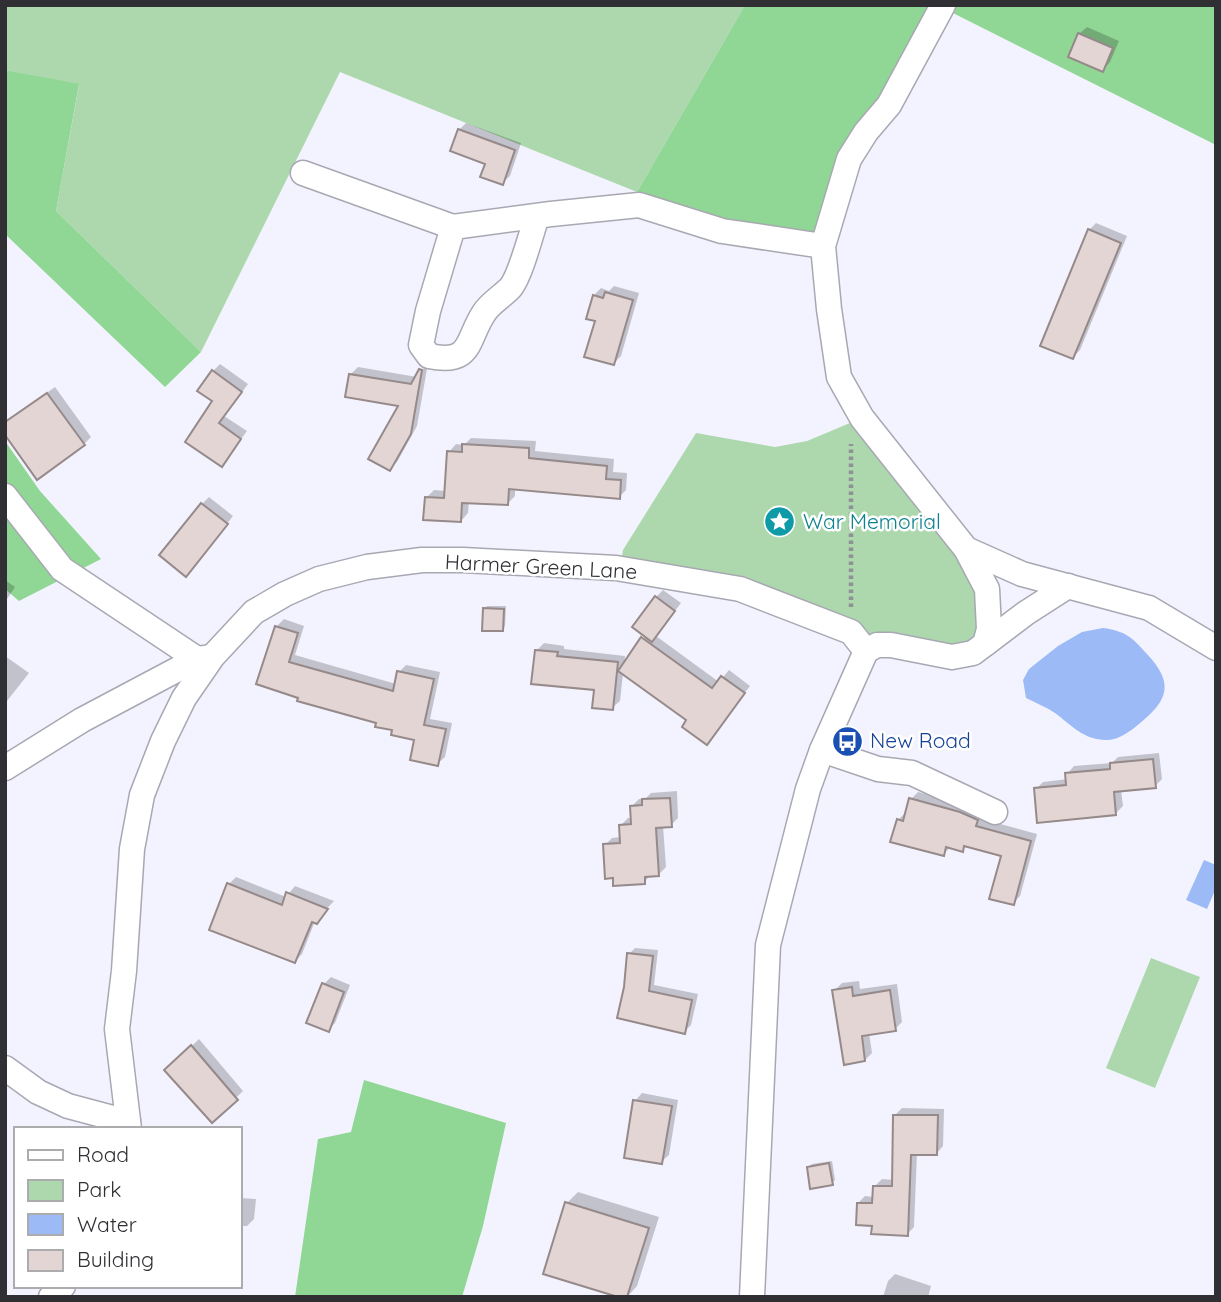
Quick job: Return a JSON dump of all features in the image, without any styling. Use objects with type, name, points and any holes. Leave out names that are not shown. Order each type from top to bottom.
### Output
[{"type":"street","points":[[943,5],[889,105],[866,132],[849,159],[823,246],[839,377],[862,418],[966,550],[987,589],[989,629],[985,644]]},
{"type":"street","points":[[303,173],[453,227],[639,205],[722,231],[823,246]]},
{"type":"street","points":[[453,227],[428,311],[421,345],[429,356],[444,359],[462,354],[473,338],[484,311],[513,284],[537,216]]},
{"type":"street","points":[[5,496],[62,569],[205,658]]},
{"type":"street","points":[[966,550],[1022,574],[1149,608],[1216,648]]},
{"type":"street","name":"Harmer Green Lane","points":[[129,1125],[117,1029],[124,971],[132,849],[142,795],[163,741],[205,658],[254,612],[285,594],[319,579],[367,567],[422,560],[620,568],[740,589],[858,641],[953,657],[973,653],[1068,586]]},
{"type":"street","points":[[752,1297],[768,945],[808,789],[858,641]]},
{"type":"street","points":[[5,768],[82,720],[205,658]]},
{"type":"street","points":[[822,750],[878,769],[912,773],[995,812]]},
{"type":"street","points":[[5,1068],[38,1092],[68,1106],[129,1125]]},
{"type":"path","points":[[851,440],[858,641]]},
{"type":"green space","points":[[5,5],[745,5],[637,192],[340,72],[201,352],[56,211],[79,85],[5,70]]},
{"type":"green space","points":[[745,5],[1216,5],[1216,145],[943,8],[866,132],[823,246],[722,231],[637,192]]},
{"type":"green space","points":[[5,70],[79,84],[56,211],[201,352],[165,387],[5,234]]},
{"type":"green space","points":[[862,418],[966,549],[989,629],[952,657],[620,568],[623,550],[696,433],[775,447],[807,441]]},
{"type":"green space","points":[[5,441],[40,491],[101,559],[19,601],[5,589]]},
{"type":"green space","points":[[1151,958],[1200,977],[1155,1088],[1106,1068]]},
{"type":"green space","points":[[364,1080],[506,1123],[483,1226],[462,1297],[295,1297],[318,1139],[351,1132]]},
{"type":"water","points":[[1103,628],[1123,633],[1137,643],[1156,664],[1164,683],[1162,699],[1149,715],[1124,735],[1106,740],[1084,735],[1052,711],[1026,698],[1023,680],[1029,669],[1058,646],[1082,632]]},
{"type":"water","points":[[1204,860],[1216,865],[1216,888],[1207,909],[1186,900]]},
{"type":"building","points":[[1078,33],[1113,48],[1103,72],[1068,57]]},
{"type":"building","points":[[458,129],[515,150],[503,185],[480,177],[485,164],[450,151]]},
{"type":"building","points":[[1088,229],[1121,243],[1073,359],[1040,346]]},
{"type":"building","points":[[605,292],[633,300],[614,365],[584,357],[595,321],[586,319],[593,295],[603,298]]},
{"type":"building","points":[[419,369],[422,370],[411,434],[390,471],[368,459],[398,406],[345,397],[349,374],[411,384]]},
{"type":"building","points":[[212,370],[242,392],[219,423],[241,439],[222,467],[185,442],[212,401],[197,391]]},
{"type":"building","points":[[47,393],[85,445],[37,480],[5,435],[5,422]]},
{"type":"building","points":[[462,444],[529,448],[529,458],[607,466],[606,479],[621,480],[620,499],[509,489],[508,505],[462,503],[461,522],[423,520],[425,497],[444,498],[447,451],[462,452]]},
{"type":"building","points":[[201,503],[228,524],[186,577],[159,555]]},
{"type":"building","points":[[655,596],[675,611],[652,642],[632,627]]},
{"type":"building","points":[[483,608],[504,609],[503,631],[482,631]]},
{"type":"building","points":[[275,626],[298,633],[289,662],[393,691],[397,671],[434,679],[424,725],[446,729],[438,766],[410,760],[414,740],[391,735],[392,730],[297,701],[298,698],[256,684]]},
{"type":"building","points":[[641,637],[712,688],[721,676],[745,693],[707,745],[682,727],[686,720],[618,671]]},
{"type":"building","points":[[535,650],[558,652],[557,656],[618,662],[613,710],[592,708],[594,690],[531,684]]},
{"type":"building","points":[[1153,759],[1156,788],[1114,792],[1116,815],[1037,823],[1034,788],[1066,785],[1065,773],[1110,769],[1110,763]]},
{"type":"building","points":[[670,798],[672,827],[656,828],[659,876],[645,877],[645,884],[613,886],[613,878],[605,879],[603,844],[620,843],[619,825],[631,824],[630,806],[642,805],[642,799]]},
{"type":"building","points":[[909,798],[960,812],[978,820],[976,826],[1031,841],[1014,905],[989,899],[1001,856],[964,846],[963,852],[946,847],[944,856],[890,842],[897,819],[903,821]]},
{"type":"building","points":[[227,883],[282,905],[286,892],[328,909],[317,924],[312,922],[295,963],[209,930]]},
{"type":"building","points":[[627,953],[653,956],[649,991],[692,1000],[685,1034],[617,1018],[624,987]]},
{"type":"building","points":[[322,983],[344,992],[329,1032],[306,1023]]},
{"type":"building","points":[[852,987],[853,996],[890,990],[896,1031],[862,1036],[865,1061],[844,1065],[832,990]]},
{"type":"building","points":[[191,1045],[238,1100],[212,1123],[164,1070]]},
{"type":"building","points":[[633,1100],[672,1106],[662,1164],[624,1158]]},
{"type":"building","points":[[893,1115],[938,1115],[937,1155],[911,1155],[908,1236],[871,1234],[872,1226],[856,1225],[857,1203],[872,1203],[873,1186],[892,1186]]},
{"type":"building","points":[[829,1163],[833,1185],[810,1189],[807,1167]]},
{"type":"building","points":[[565,1202],[649,1228],[627,1297],[618,1297],[543,1274]]},
{"type":"place","name":"War Memorial","points":[[780,522]]},
{"type":"place","name":"New Road","points":[[847,741]]}]
